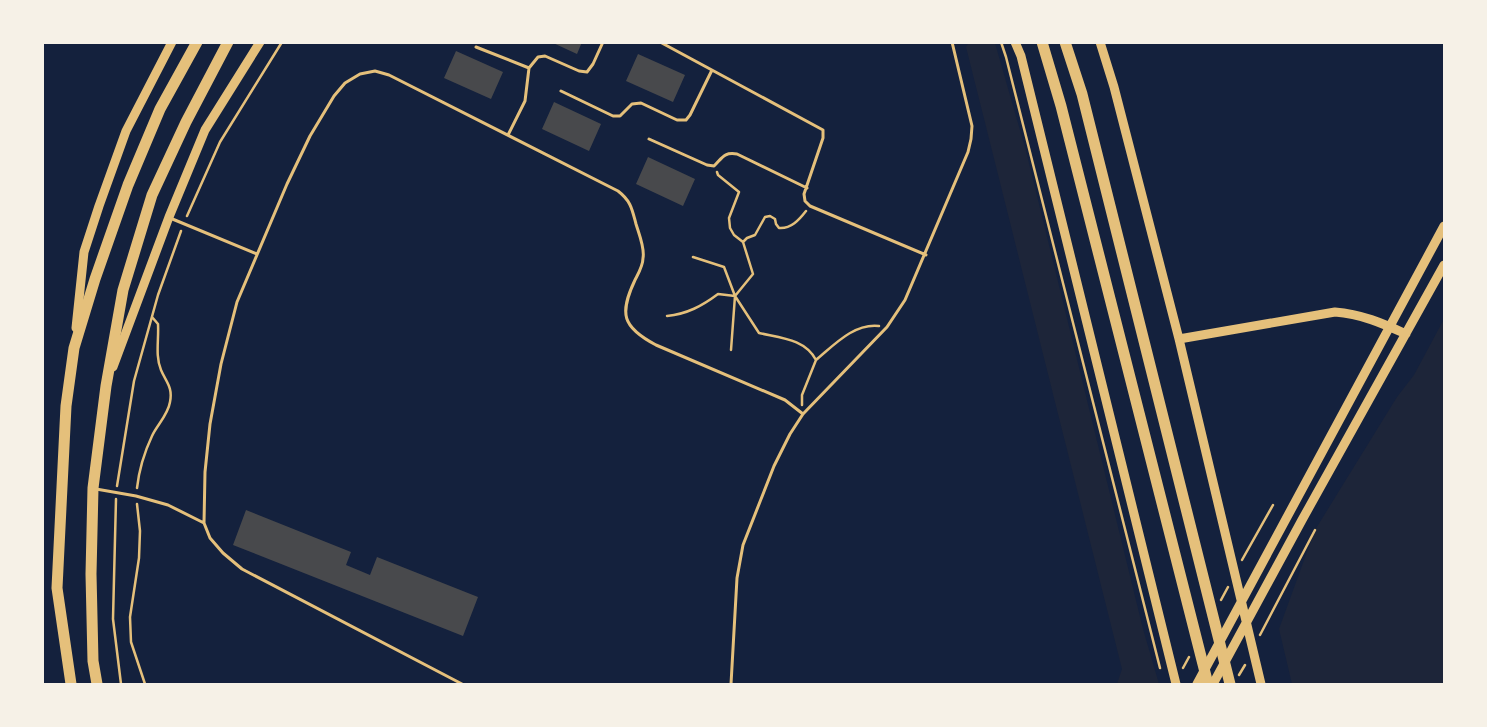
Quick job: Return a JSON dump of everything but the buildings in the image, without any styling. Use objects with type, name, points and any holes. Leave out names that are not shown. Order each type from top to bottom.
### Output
[{"type":"highway","points":[[71,684],[57,588],[66,406],[74,348],[95,279],[128,185],[160,110],[197,42]]},
{"type":"highway","points":[[97,684],[93,661],[91,574],[93,488],[106,386],[122,290],[152,195],[186,122],[228,42]]},
{"type":"highway","points":[[1042,42],[1061,106],[1208,684]]},
{"type":"highway","points":[[1065,42],[1085,104],[1234,681]]},
{"type":"main road","points":[[74,348],[84,252],[126,131],[172,42]]},
{"type":"main road","points":[[106,386],[169,217],[205,130],[260,42]]},
{"type":"main road","points":[[1015,42],[1178,680]]},
{"type":"main road","points":[[1100,42],[1114,87],[1179,339],[1261,684]]},
{"type":"main road","points":[[1197,684],[1444,226]]},
{"type":"main road","points":[[1213,684],[1444,265]]},
{"type":"main road","points":[[1179,339],[1335,312],[1369,318],[1406,334]]},
{"type":"lane","points":[[508,135],[526,101],[530,68],[538,57],[545,56],[580,72],[587,72],[593,64],[603,42]]},
{"type":"lane","points":[[660,42],[823,130],[823,138],[804,194],[805,201],[810,206],[926,255]]},
{"type":"lane","points":[[731,684],[737,578],[743,544],[774,466],[790,434],[803,414],[887,327],[905,300],[926,255],[968,152],[972,126],[952,42]]},
{"type":"lane","points":[[476,47],[530,68]]},
{"type":"lane","points":[[561,91],[613,116],[620,116],[632,104],[641,103],[677,120],[686,120],[712,70]]},
{"type":"lane","points":[[462,684],[242,569],[223,553],[210,538],[204,523],[205,472],[210,424],[221,364],[238,302],[287,184],[310,136],[334,96],[345,83],[360,74],[375,71],[388,75],[611,187],[627,198],[632,208],[643,258],[626,298],[625,313],[630,326],[639,336],[656,345],[785,400],[803,414]]},
{"type":"lane","points":[[648,139],[707,166],[714,166],[729,152],[737,154],[807,188]]},
{"type":"lane","points":[[169,217],[257,254]]},
{"type":"lane","points":[[93,488],[168,506],[204,523]]},
{"type":"path","points":[[121,684],[113,619],[116,492],[134,382],[158,296],[184,223],[220,142],[282,42]]},
{"type":"path","points":[[1001,42],[1161,674]]},
{"type":"path","points":[[714,166],[718,175],[738,192],[729,218],[730,228],[734,235],[743,242],[753,274],[735,296],[731,350]]},
{"type":"path","points":[[743,242],[755,235],[764,217],[770,216],[775,219],[779,228],[786,228],[798,221],[810,206]]},
{"type":"path","points":[[693,257],[724,267],[735,296],[760,333],[800,342],[812,351],[816,360]]},
{"type":"path","points":[[667,316],[682,315],[704,305],[718,294],[735,296]]},
{"type":"path","points":[[803,414],[802,395],[816,360],[850,332],[868,325],[887,327]]},
{"type":"path","points":[[1240,564],[1273,504]]},
{"type":"path","points":[[1258,638],[1315,530]]},
{"type":"path","points":[[1216,607],[1230,582]]},
{"type":"path","points":[[1178,680],[1193,650]]},
{"type":"path","points":[[1234,681],[1246,661]]},
{"type":"shaded area","points":[[969,42],[995,43],[1026,151],[1143,629],[1159,684],[1117,684],[1122,669],[966,47]]},
{"type":"shaded area","points":[[1444,319],[1444,684],[1292,684],[1279,629],[1315,530],[1397,397],[1414,375]]}]
